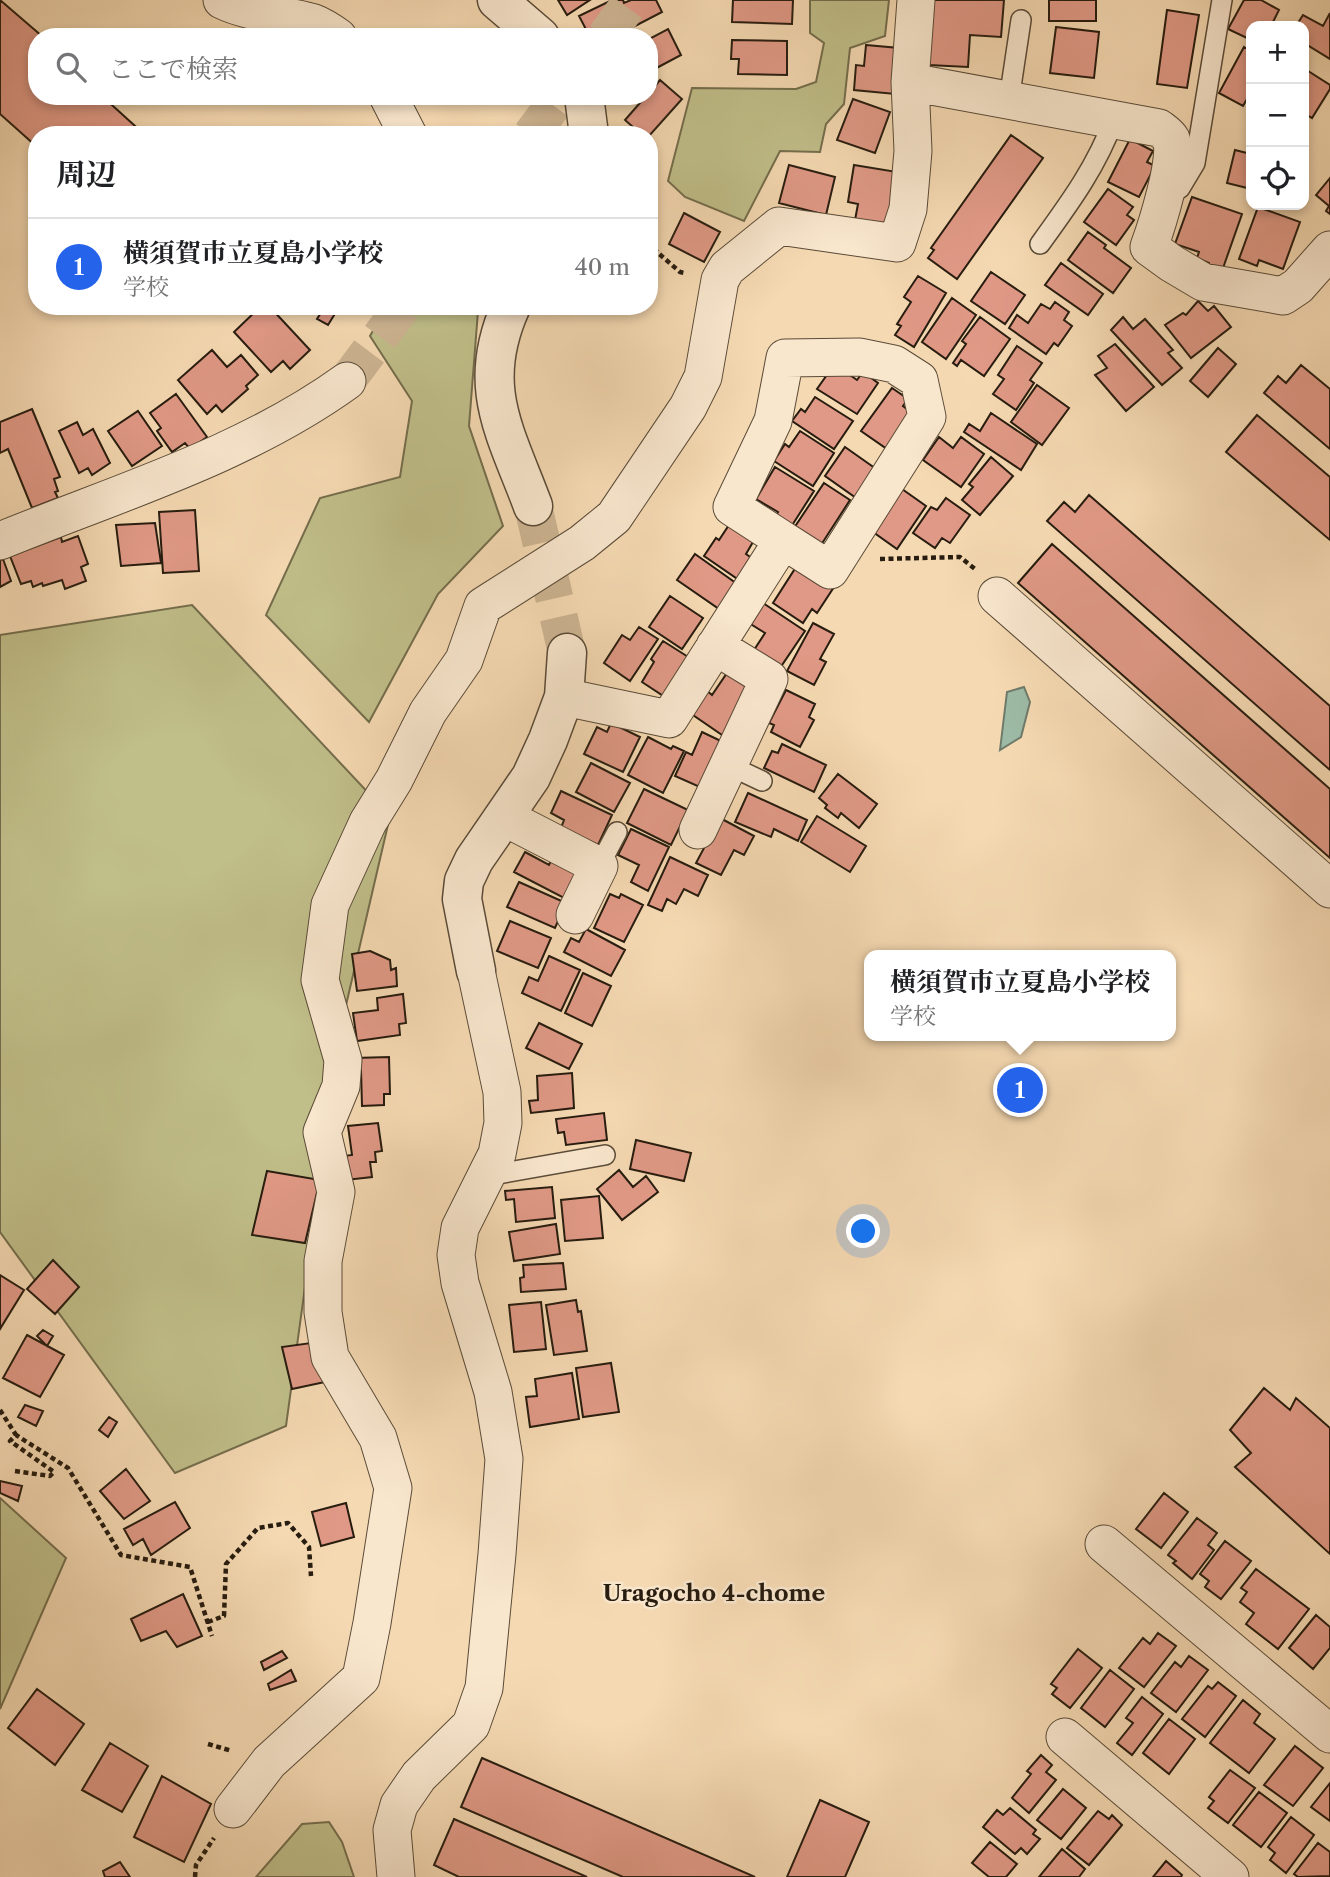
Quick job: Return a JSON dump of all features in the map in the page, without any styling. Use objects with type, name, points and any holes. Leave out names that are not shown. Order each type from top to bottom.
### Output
[{"type":"street","points":[[222,0],[234,6],[316,24],[323,28]]},
{"type":"street","points":[[497,0],[530,28]]},
{"type":"street","points":[[233,1809],[270,1762],[361,1678],[393,1488],[378,1438],[330,1357],[323,1312],[323,1261],[336,1192],[322,1132],[341,1086],[343,1060],[320,980],[330,905],[368,822],[394,780],[428,712],[464,660],[483,606],[582,543],[614,517],[688,407],[704,377],[720,280],[727,268],[779,226],[897,243],[908,209],[913,151],[910,82],[916,0]]},
{"type":"street","points":[[910,82],[1159,128],[1171,137],[1174,151],[1149,247],[1171,264],[1203,282],[1283,296],[1298,286],[1330,250]]},
{"type":"street","points":[[393,105],[403,126]]},
{"type":"street","points":[[585,105],[588,126]]},
{"type":"street","points":[[507,315],[500,330],[493,364],[494,391],[498,413],[533,506]]},
{"type":"street","points":[[860,357],[894,364],[919,380],[926,416],[830,570],[783,540],[732,507],[773,421],[785,358],[860,357]]},
{"type":"street","points":[[0,541],[198,464],[319,400],[347,381]]},
{"type":"street","points":[[564,697],[670,719],[783,540]]},
{"type":"street","points":[[997,596],[1330,888]]},
{"type":"street","points":[[698,830],[769,679],[715,646]]},
{"type":"street","points":[[396,1877],[392,1830],[399,1805],[419,1776],[471,1725],[484,1688],[498,1554],[504,1459],[494,1392],[460,1283],[456,1255],[460,1227],[497,1154],[503,1123],[502,1092],[462,900],[464,881],[474,860],[531,777],[548,740],[564,697],[567,653]]},
{"type":"street","points":[[504,817],[599,866],[575,915]]},
{"type":"street","points":[[1104,1544],[1330,1734]]},
{"type":"street","points":[[1065,1737],[1230,1877]]},
{"type":"lane","points":[[1163,200],[1180,188],[1195,163],[1222,0]]},
{"type":"lane","points":[[1009,100],[1021,20]]},
{"type":"lane","points":[[1040,244],[1087,178],[1114,119]]},
{"type":"lane","points":[[728,765],[762,781]]},
{"type":"lane","points":[[599,866],[617,832]]},
{"type":"lane","points":[[486,1176],[605,1156]]},
{"type":"path","points":[[658,253],[680,272],[720,280]]},
{"type":"path","points":[[874,567],[880,559],[960,557],[995,587],[997,596]]},
{"type":"path","points":[[0,1410],[16,1435],[68,1468],[121,1555],[190,1567],[212,1636]]},
{"type":"path","points":[[15,1471],[50,1476],[54,1472],[10,1441],[16,1435]]},
{"type":"path","points":[[208,1622],[223,1616],[226,1564],[258,1528],[288,1522],[309,1547],[311,1576]]},
{"type":"path","points":[[195,1877],[196,1865]]},
{"type":"shaded area","points":[[810,0],[889,0],[885,36],[850,48],[844,104],[826,124],[820,152],[780,151],[744,221],[685,197],[668,181],[692,88],[796,89],[816,82],[824,43],[810,33]]},
{"type":"shaded area","points":[[382,315],[478,315],[469,426],[503,526],[438,594],[369,722],[266,615],[320,498],[400,477],[412,401],[370,336]]},
{"type":"shaded area","points":[[192,605],[390,816],[340,1031],[286,1426],[175,1473],[0,1232],[0,635]]},
{"type":"shaded area","points":[[1024,687],[1030,702],[1021,737],[1000,750],[1007,692]]},
{"type":"shaded area","points":[[0,1498],[66,1558],[0,1709]]},
{"type":"shaded area","points":[[329,1822],[342,1842],[354,1877],[256,1877],[302,1824]]},
{"type":"building","points":[[0,0],[33,28],[28,28],[28,105],[112,105],[135,126],[28,126],[28,139],[0,114]]},
{"type":"building","points":[[558,0],[590,0],[567,15]]},
{"type":"building","points":[[612,0],[623,0],[624,3],[631,0],[656,0],[662,12],[631,28],[585,28],[579,16]]},
{"type":"building","points":[[733,0],[793,0],[792,24],[732,22]]},
{"type":"building","points":[[933,0],[1004,0],[1001,37],[970,35],[968,67],[929,65]]},
{"type":"building","points":[[1049,0],[1096,0],[1096,21],[1049,21]]},
{"type":"building","points":[[1244,0],[1261,0],[1279,10],[1274,21],[1246,21],[1246,38],[1228,29]]},
{"type":"building","points":[[1167,10],[1199,15],[1187,88],[1157,84]]},
{"type":"building","points":[[1330,13],[1330,59],[1309,46],[1309,21],[1299,21],[1303,15],[1323,26]]},
{"type":"building","points":[[1056,27],[1099,32],[1094,78],[1050,73]]},
{"type":"building","points":[[668,29],[681,55],[658,67],[658,34]]},
{"type":"building","points":[[732,40],[787,41],[787,75],[738,74],[739,59],[731,59]]},
{"type":"building","points":[[866,45],[899,48],[895,94],[854,90],[856,65],[864,66]]},
{"type":"building","points":[[1244,47],[1246,48],[1246,101],[1243,106],[1219,93]]},
{"type":"building","points":[[1309,72],[1330,85],[1312,118],[1309,116]]},
{"type":"building","points":[[660,80],[682,99],[658,126],[632,126],[625,120],[638,105],[658,105]]},
{"type":"building","points":[[853,99],[890,112],[875,153],[837,140]]},
{"type":"building","points":[[1011,135],[1043,158],[957,279],[928,258],[934,250],[931,248]]},
{"type":"building","points":[[1130,139],[1153,151],[1147,162],[1155,166],[1139,197],[1108,182]]},
{"type":"building","points":[[1235,150],[1246,153],[1246,188],[1227,183]]},
{"type":"building","points":[[789,165],[835,177],[826,215],[779,203]]},
{"type":"building","points":[[854,165],[897,172],[888,225],[855,220],[858,204],[848,202]]},
{"type":"building","points":[[1330,178],[1330,214],[1326,211],[1329,206],[1316,195]]},
{"type":"building","points":[[1108,189],[1133,207],[1127,215],[1134,220],[1116,245],[1084,222]]},
{"type":"building","points":[[1192,197],[1242,214],[1222,271],[1208,267],[1209,263],[1197,258],[1199,252],[1175,244]]},
{"type":"building","points":[[1257,210],[1266,210],[1300,222],[1283,269],[1259,260],[1257,266],[1239,259]]},
{"type":"building","points":[[684,213],[720,232],[704,262],[669,244]]},
{"type":"building","points":[[1088,232],[1131,268],[1113,293],[1068,260]]},
{"type":"building","points":[[1061,263],[1103,294],[1088,315],[1045,285]]},
{"type":"building","points":[[991,272],[1025,295],[1005,324],[971,301]]},
{"type":"building","points":[[918,276],[946,293],[914,347],[895,335],[901,326],[897,324],[911,302],[904,297]]},
{"type":"building","points":[[952,298],[976,315],[946,359],[922,342]]},
{"type":"building","points":[[1198,301],[1208,311],[1214,306],[1231,327],[1191,358],[1165,325],[1183,313],[1186,315]]},
{"type":"building","points":[[1055,302],[1069,312],[1064,320],[1072,326],[1058,346],[1054,343],[1046,354],[1009,328],[1017,315],[1028,323],[1041,304],[1050,309]]},
{"type":"building","points":[[252,315],[277,315],[310,350],[290,369],[283,361],[271,372],[234,332]]},
{"type":"building","points":[[320,315],[334,315],[328,325],[317,319]]},
{"type":"building","points":[[980,317],[1010,339],[984,376],[961,360],[957,366],[953,363],[966,344],[962,341]]},
{"type":"building","points":[[1123,317],[1133,329],[1145,319],[1173,350],[1168,353],[1182,368],[1162,385],[1111,330]]},
{"type":"building","points":[[1115,344],[1154,387],[1126,411],[1095,375],[1107,368],[1098,356]]},
{"type":"building","points":[[1017,346],[1042,363],[1030,380],[1034,383],[1016,410],[993,394],[1004,379],[998,375]]},
{"type":"building","points":[[1218,348],[1236,364],[1208,397],[1190,381]]},
{"type":"building","points":[[212,350],[227,367],[241,355],[258,375],[246,386],[248,389],[222,412],[216,405],[207,414],[178,380]]},
{"type":"building","points":[[1301,365],[1330,389],[1330,449],[1264,393],[1278,376],[1286,383]]},
{"type":"building","points":[[844,371],[857,380],[863,372],[878,383],[857,414],[817,389],[829,372]]},
{"type":"building","points":[[1037,385],[1069,408],[1042,445],[1011,422]]},
{"type":"building","points":[[892,388],[908,399],[903,406],[912,413],[887,449],[861,431]]},
{"type":"building","points":[[176,394],[207,437],[190,449],[185,443],[172,452],[157,431],[161,428],[150,413]]},
{"type":"building","points":[[815,397],[853,421],[834,449],[792,421],[801,409],[805,412]]},
{"type":"building","points":[[32,409],[60,477],[54,479],[58,498],[32,508],[8,449],[0,453],[0,422]]},
{"type":"building","points":[[138,411],[162,446],[132,466],[108,431]]},
{"type":"building","points":[[991,413],[1037,444],[1021,470],[964,432],[969,424],[980,431]]},
{"type":"building","points":[[1257,415],[1330,477],[1330,540],[1226,452]]},
{"type":"building","points":[[77,422],[83,435],[93,429],[110,463],[92,475],[88,468],[79,473],[59,431]]},
{"type":"building","points":[[800,431],[834,453],[813,486],[774,461],[785,444],[789,447]]},
{"type":"building","points":[[939,437],[953,448],[961,437],[984,454],[961,487],[923,460]]},
{"type":"building","points":[[845,447],[879,471],[859,500],[825,476]]},
{"type":"building","points":[[991,457],[1013,476],[980,515],[962,500],[973,487],[969,484]]},
{"type":"building","points":[[775,467],[814,491],[791,527],[775,517],[778,512],[756,499]]},
{"type":"building","points":[[824,483],[850,500],[821,545],[794,528]]},
{"type":"building","points":[[902,489],[926,506],[897,549],[873,532]]},
{"type":"building","points":[[1089,495],[1330,706],[1330,770],[1047,521],[1064,502],[1075,512]]},
{"type":"building","points":[[946,498],[970,515],[950,543],[942,538],[935,548],[913,533],[931,507],[937,510]]},
{"type":"building","points":[[195,510],[199,571],[163,573],[159,512]]},
{"type":"building","points":[[155,523],[161,563],[121,566],[116,525]]},
{"type":"building","points":[[729,525],[753,542],[746,554],[753,559],[739,580],[704,556]]},
{"type":"building","points":[[78,536],[88,564],[81,567],[86,581],[65,589],[62,580],[33,587],[31,581],[21,584],[10,556],[61,537],[62,542]]},
{"type":"building","points":[[1052,544],[1330,789],[1330,858],[1018,583]]},
{"type":"building","points":[[695,554],[740,586],[722,611],[677,580]]},
{"type":"building","points":[[3,559],[11,581],[0,587],[0,560]]},
{"type":"building","points":[[798,564],[834,587],[817,613],[812,609],[803,623],[773,603]]},
{"type":"building","points":[[670,596],[703,618],[682,649],[649,627]]},
{"type":"building","points":[[763,603],[805,631],[780,668],[754,650],[765,633],[749,623]]},
{"type":"building","points":[[813,623],[834,634],[820,659],[826,662],[814,685],[787,671]]},
{"type":"building","points":[[639,627],[658,639],[630,681],[604,663],[622,635],[630,640]]},
{"type":"building","points":[[663,641],[693,660],[668,699],[642,682],[654,662],[651,659]]},
{"type":"building","points":[[727,673],[749,689],[725,737],[690,713],[706,690],[712,695]]},
{"type":"building","points":[[786,690],[815,704],[809,717],[814,720],[800,747],[771,732],[774,725],[769,723]]},
{"type":"building","points":[[611,723],[640,737],[623,772],[584,754],[597,727],[607,732]]},
{"type":"building","points":[[702,732],[723,742],[702,788],[675,776],[686,752],[692,755]]},
{"type":"building","points":[[648,737],[671,749],[673,746],[684,751],[663,793],[628,775]]},
{"type":"building","points":[[782,744],[826,765],[814,792],[764,768],[772,751],[778,753]]},
{"type":"building","points":[[591,763],[630,783],[614,812],[576,792]]},
{"type":"building","points":[[838,774],[877,804],[859,828],[841,813],[838,818],[825,808],[827,805],[819,798]]},
{"type":"building","points":[[644,789],[688,810],[671,845],[627,823]]},
{"type":"building","points":[[561,791],[612,815],[598,845],[561,828],[564,820],[551,813]]},
{"type":"building","points":[[748,793],[807,820],[798,841],[774,829],[771,837],[735,822]]},
{"type":"building","points":[[817,816],[866,846],[850,872],[801,842]]},
{"type":"building","points":[[720,818],[754,836],[744,855],[734,850],[721,875],[696,863]]},
{"type":"building","points":[[631,829],[669,847],[648,891],[631,882],[639,865],[618,855]]},
{"type":"building","points":[[525,852],[549,865],[553,857],[579,870],[564,898],[514,872]]},
{"type":"building","points":[[670,857],[708,875],[698,896],[684,889],[676,904],[667,899],[662,911],[648,905]]},
{"type":"building","points":[[519,882],[566,903],[555,928],[507,907]]},
{"type":"building","points":[[610,894],[619,898],[621,894],[643,905],[624,942],[594,928]]},
{"type":"building","points":[[510,921],[551,938],[538,968],[497,951]]},
{"type":"building","points":[[586,929],[625,950],[611,976],[564,952],[571,938],[579,942]]},
{"type":"building","points":[[370,951],[390,960],[391,970],[396,968],[397,986],[357,991],[352,954]]},
{"type":"building","points":[[549,956],[580,970],[561,1011],[522,993],[529,977],[538,981]]},
{"type":"building","points":[[583,973],[611,986],[592,1026],[565,1013]]},
{"type":"building","points":[[403,994],[406,1023],[399,1024],[400,1035],[357,1041],[353,1013],[378,1010],[377,998]]},
{"type":"building","points":[[539,1023],[582,1044],[569,1069],[526,1048]]},
{"type":"building","points":[[389,1057],[390,1094],[384,1094],[384,1105],[362,1106],[361,1070],[354,1071],[354,1058]]},
{"type":"building","points":[[572,1073],[574,1108],[531,1113],[529,1101],[538,1100],[537,1076]]},
{"type":"building","points":[[604,1113],[607,1140],[566,1145],[564,1132],[558,1133],[556,1119]]},
{"type":"building","points":[[378,1123],[382,1151],[375,1152],[376,1162],[370,1162],[372,1177],[346,1180],[344,1156],[352,1155],[348,1126]]},
{"type":"building","points":[[636,1140],[691,1153],[684,1181],[630,1169]]},
{"type":"building","points":[[619,1170],[633,1187],[646,1176],[658,1192],[622,1220],[597,1189]]},
{"type":"building","points":[[267,1171],[320,1180],[305,1243],[252,1235]]},
{"type":"building","points":[[552,1187],[555,1218],[516,1222],[514,1199],[506,1200],[505,1191]]},
{"type":"building","points":[[599,1196],[603,1238],[565,1241],[561,1200]]},
{"type":"building","points":[[556,1224],[560,1254],[514,1261],[509,1232]]},
{"type":"building","points":[[53,1260],[79,1287],[55,1314],[27,1289]]},
{"type":"building","points":[[563,1263],[566,1289],[521,1292],[523,1265]]},
{"type":"building","points":[[0,1275],[24,1290],[0,1329]]},
{"type":"building","points":[[576,1300],[578,1312],[581,1311],[587,1351],[554,1355],[546,1305]]},
{"type":"building","points":[[541,1302],[546,1349],[514,1352],[509,1305]]},
{"type":"building","points":[[43,1330],[53,1336],[47,1346],[37,1336]]},
{"type":"building","points":[[27,1335],[64,1355],[40,1397],[3,1378]]},
{"type":"building","points":[[318,1342],[325,1382],[292,1389],[282,1347]]},
{"type":"building","points":[[611,1363],[619,1412],[583,1417],[576,1368]]},
{"type":"building","points":[[572,1373],[579,1419],[530,1427],[526,1397],[537,1396],[535,1379]]},
{"type":"building","points":[[1264,1388],[1290,1410],[1296,1398],[1330,1428],[1330,1554],[1235,1467],[1251,1453],[1230,1430]]},
{"type":"building","points":[[25,1405],[43,1411],[36,1426],[18,1417]]},
{"type":"building","points":[[109,1417],[117,1422],[108,1437],[99,1430]]},
{"type":"building","points":[[126,1469],[150,1501],[124,1519],[100,1491]]},
{"type":"building","points":[[0,1481],[22,1486],[18,1501],[0,1493]]},
{"type":"building","points":[[1164,1493],[1188,1512],[1161,1548],[1136,1529]]},
{"type":"building","points":[[175,1502],[190,1528],[151,1555],[143,1539],[133,1545],[124,1529]]},
{"type":"building","points":[[346,1503],[354,1537],[321,1546],[312,1512]]},
{"type":"building","points":[[1197,1518],[1217,1533],[1208,1545],[1214,1550],[1192,1579],[1173,1563],[1176,1561],[1168,1555]]},
{"type":"building","points":[[1225,1541],[1251,1561],[1221,1599],[1205,1587],[1209,1581],[1200,1574]]},
{"type":"building","points":[[1256,1569],[1309,1609],[1278,1649],[1246,1624],[1254,1613],[1240,1602],[1247,1592],[1241,1588]]},
{"type":"building","points":[[183,1594],[202,1636],[177,1647],[166,1631],[141,1641],[131,1619]]},
{"type":"building","points":[[1316,1615],[1330,1627],[1330,1648],[1313,1669],[1289,1648]]},
{"type":"building","points":[[1158,1633],[1176,1646],[1144,1687],[1119,1668],[1143,1638],[1150,1644]]},
{"type":"building","points":[[1078,1649],[1102,1668],[1070,1708],[1052,1694],[1057,1688],[1051,1684]]},
{"type":"building","points":[[282,1651],[287,1658],[264,1670],[261,1662]]},
{"type":"building","points":[[1189,1656],[1208,1670],[1176,1712],[1151,1693],[1175,1662],[1181,1667]]},
{"type":"building","points":[[291,1670],[296,1681],[270,1690],[268,1684]]},
{"type":"building","points":[[1110,1670],[1134,1689],[1105,1727],[1081,1708]]},
{"type":"building","points":[[1218,1682],[1236,1696],[1205,1737],[1182,1719],[1208,1686],[1212,1689]]},
{"type":"building","points":[[37,1689],[84,1724],[55,1765],[8,1728]]},
{"type":"building","points":[[1142,1697],[1163,1714],[1132,1755],[1117,1743],[1133,1723],[1126,1718]]},
{"type":"building","points":[[1243,1700],[1260,1714],[1254,1723],[1275,1739],[1249,1773],[1210,1743]]},
{"type":"building","points":[[1169,1719],[1195,1739],[1169,1774],[1143,1753]]},
{"type":"building","points":[[110,1743],[148,1766],[122,1812],[82,1790]]},
{"type":"building","points":[[1295,1746],[1323,1768],[1293,1806],[1264,1785]]},
{"type":"building","points":[[1041,1755],[1052,1765],[1046,1772],[1056,1780],[1029,1813],[1012,1798],[1031,1774],[1027,1771]]},
{"type":"building","points":[[482,1758],[755,1877],[623,1877],[461,1807]]},
{"type":"building","points":[[1230,1770],[1255,1788],[1228,1823],[1208,1808],[1214,1801],[1209,1797]]},
{"type":"building","points":[[162,1776],[211,1804],[184,1862],[134,1837]]},
{"type":"building","points":[[1330,1783],[1330,1821],[1311,1807]]},
{"type":"building","points":[[1063,1789],[1086,1808],[1061,1839],[1037,1820]]},
{"type":"building","points":[[1259,1792],[1287,1813],[1261,1847],[1233,1825]]},
{"type":"building","points":[[820,1800],[869,1822],[845,1877],[787,1877]]},
{"type":"building","points":[[1010,1808],[1036,1830],[1033,1834],[1040,1839],[1027,1854],[1021,1848],[1015,1854],[983,1827],[997,1810],[1003,1815]]},
{"type":"building","points":[[1098,1811],[1109,1819],[1112,1815],[1122,1825],[1089,1865],[1067,1848]]},
{"type":"building","points":[[1291,1817],[1314,1835],[1286,1873],[1270,1860],[1275,1853],[1268,1847]]},
{"type":"building","points":[[454,1819],[587,1877],[459,1877],[434,1865]]},
{"type":"building","points":[[990,1842],[1017,1864],[1006,1877],[989,1877],[972,1863]]},
{"type":"building","points":[[1318,1843],[1330,1852],[1330,1876],[1298,1877],[1294,1874]]},
{"type":"building","points":[[1062,1849],[1085,1869],[1079,1877],[1039,1877]]},
{"type":"building","points":[[1166,1861],[1182,1875],[1181,1877],[1153,1877]]},
{"type":"building","points":[[120,1862],[130,1877],[105,1877],[103,1871]]},
{"type":"tunnel","points":[[612,28],[632,0]]},
{"type":"tunnel","points":[[538,126],[553,105]]},
{"type":"tunnel","points":[[347,381],[396,315]]},
{"type":"tunnel","points":[[533,506],[567,653]]},
{"type":"place","name":"横須賀市立夏島小学校","points":[[1020,1090]]},
{"type":"district","name":"Uragocho 4-chome","points":[[714,1593]]}]
